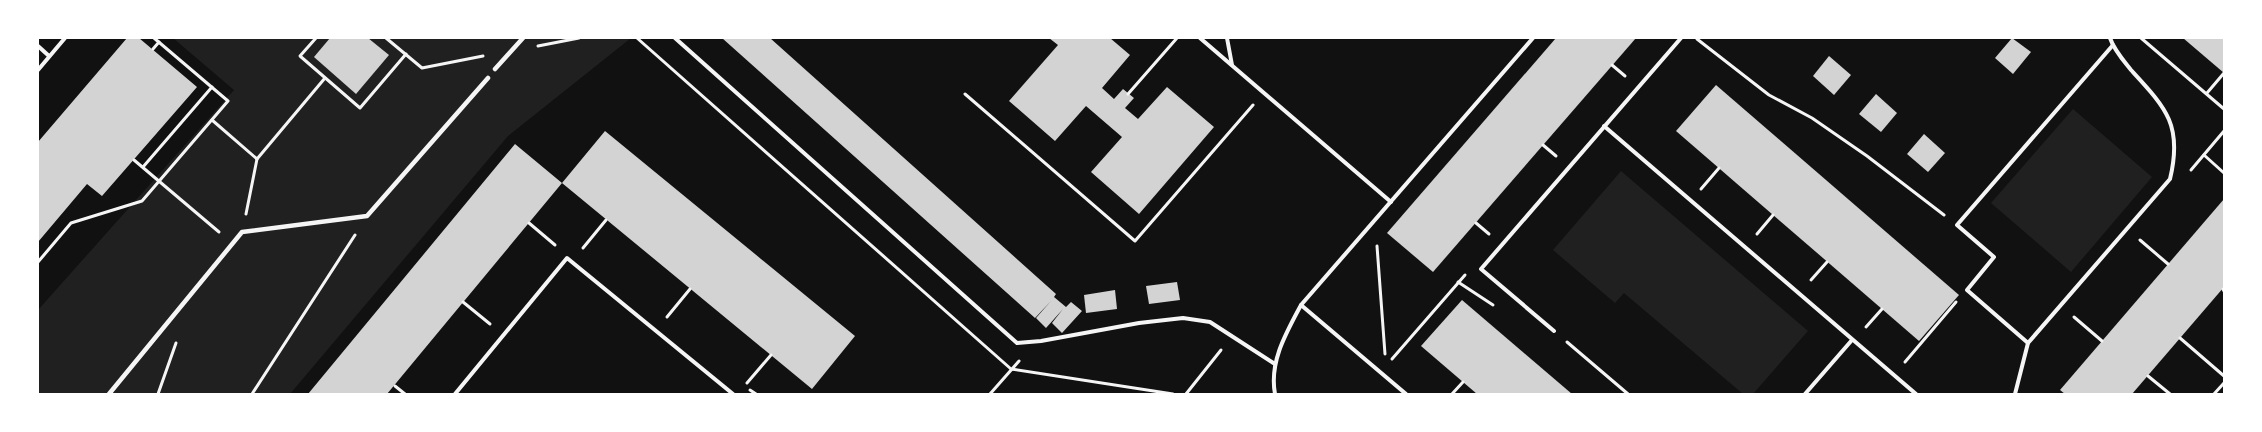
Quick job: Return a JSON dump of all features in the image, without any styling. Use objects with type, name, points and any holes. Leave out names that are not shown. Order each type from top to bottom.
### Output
[{"type":"street","points":[[495,69],[523,38]]},
{"type":"street","points":[[109,394],[242,232],[367,216],[488,78]]},
{"type":"lane","points":[[38,70],[65,38]]},
{"type":"lane","points":[[675,38],[1017,344],[1139,323],[1183,318],[1210,322],[1275,364]]},
{"type":"lane","points":[[1200,38],[1390,202]]},
{"type":"lane","points":[[1227,38],[1232,65]]},
{"type":"lane","points":[[1275,394],[1275,364],[1284,335],[1301,305],[1533,38]]},
{"type":"lane","points":[[1554,331],[1481,269],[1681,38]]},
{"type":"lane","points":[[2015,394],[2028,343],[2170,179],[2174,160],[2171,122],[2162,103],[2123,60],[2110,38]]},
{"type":"lane","points":[[2028,343],[1967,290],[1994,257],[1957,225],[2113,45]]},
{"type":"lane","points":[[38,46],[49,56]]},
{"type":"lane","points":[[1604,126],[1916,394]]},
{"type":"lane","points":[[455,394],[567,258],[733,394]]},
{"type":"lane","points":[[1301,305],[1406,394]]},
{"type":"lane","points":[[1805,394],[1852,340]]},
{"type":"path","points":[[38,262],[72,223],[142,201],[228,101],[154,38]]},
{"type":"path","points":[[316,38],[300,56],[360,108],[406,54]]},
{"type":"path","points":[[386,38],[422,68]]},
{"type":"path","points":[[637,38],[1011,369],[1173,394]]},
{"type":"path","points":[[1128,94],[1177,38]]},
{"type":"path","points":[[1694,38],[1769,95],[1812,118],[1867,156],[1957,225]]},
{"type":"path","points":[[2141,38],[2224,109]]},
{"type":"path","points":[[153,49],[159,42]]},
{"type":"path","points":[[1612,65],[1632,82]]},
{"type":"path","points":[[2207,94],[2224,73]]},
{"type":"path","points":[[242,232],[257,159],[325,78]]},
{"type":"path","points":[[143,167],[212,87]]},
{"type":"path","points":[[965,94],[1136,241],[1264,93]]},
{"type":"path","points":[[212,120],[257,159]]},
{"type":"path","points":[[1543,145],[1562,162]]},
{"type":"path","points":[[2204,155],[2224,173]]},
{"type":"path","points":[[134,160],[232,244]]},
{"type":"path","points":[[1698,192],[1718,168]]},
{"type":"path","points":[[1752,239],[1773,215]]},
{"type":"path","points":[[252,394],[367,216]]},
{"type":"path","points":[[575,246],[581,250],[606,220]]},
{"type":"path","points":[[1376,220],[1385,356]]},
{"type":"path","points":[[529,223],[556,246]]},
{"type":"path","points":[[1476,223],[1495,239]]},
{"type":"path","points":[[2135,235],[2168,264]]},
{"type":"path","points":[[550,253],[560,241]]},
{"type":"path","points":[[1807,286],[1827,262]]},
{"type":"path","points":[[665,319],[690,289]]},
{"type":"path","points":[[1901,366],[1967,290]]},
{"type":"path","points":[[464,302],[491,325]]},
{"type":"path","points":[[1861,332],[1882,309]]},
{"type":"path","points":[[2068,312],[2102,341]]},
{"type":"path","points":[[486,332],[497,318]]},
{"type":"path","points":[[1554,331],[1628,394]]},
{"type":"path","points":[[1186,394],[1232,336]]},
{"type":"path","points":[[2180,338],[2224,376]]},
{"type":"path","points":[[746,386],[771,354]]},
{"type":"path","points":[[990,394],[1011,369]]},
{"type":"path","points":[[2148,376],[2170,394]]},
{"type":"path","points":[[738,380],[756,394]]},
{"type":"path","points":[[1452,394],[1463,382]]},
{"type":"path","points":[[2214,394],[2224,383]]},
{"type":"path","points":[[395,386],[405,394]]},
{"type":"shaded area","points":[[173,38],[631,38],[508,136],[290,394],[38,394],[38,310],[234,90]]},
{"type":"shaded area","points":[[2073,109],[2152,177],[2071,272],[1991,203]]},
{"type":"shaded area","points":[[1621,171],[1808,331],[1753,394],[1743,394],[1624,293],[1615,303],[1553,250]]},
{"type":"building","points":[[127,38],[139,38],[197,87],[102,196],[87,184],[38,242],[38,142]]},
{"type":"building","points":[[330,38],[368,38],[389,55],[356,94],[314,57]]},
{"type":"building","points":[[722,38],[770,38],[1056,294],[1054,297],[1066,307],[1071,302],[1082,311],[1062,333],[1052,323],[1063,309],[1046,328],[1036,318],[1051,301],[1035,318]]},
{"type":"building","points":[[1049,38],[1110,38],[1130,55],[1102,88],[1114,99],[1123,89],[1134,98],[1125,108],[1138,119],[1167,87],[1214,127],[1139,214],[1091,172],[1122,137],[1086,106],[1055,141],[1009,101],[1058,45]]},
{"type":"building","points":[[1556,38],[1636,38],[1433,272],[1387,233]]},
{"type":"building","points":[[2012,38],[2031,52],[2013,74],[1995,58]]},
{"type":"building","points":[[2183,38],[2224,38],[2224,73]]},
{"type":"building","points":[[1829,56],[1851,75],[1834,95],[1813,76]]},
{"type":"building","points":[[1716,85],[1959,295],[1919,341],[1676,131]]},
{"type":"building","points":[[1876,94],[1897,113],[1881,132],[1859,114]]},
{"type":"building","points":[[605,131],[855,336],[812,389],[562,183]]},
{"type":"building","points":[[1924,134],[1945,153],[1928,172],[1907,154]]},
{"type":"building","points":[[515,144],[562,183],[387,394],[308,394]]},
{"type":"building","points":[[2224,199],[2224,287],[2132,394],[2065,394],[2060,390]]},
{"type":"building","points":[[1177,282],[1180,300],[1149,304],[1146,286]]},
{"type":"building","points":[[1115,290],[1117,309],[1086,313],[1084,295]]},
{"type":"building","points":[[1462,300],[1572,394],[1477,394],[1421,346]]}]
